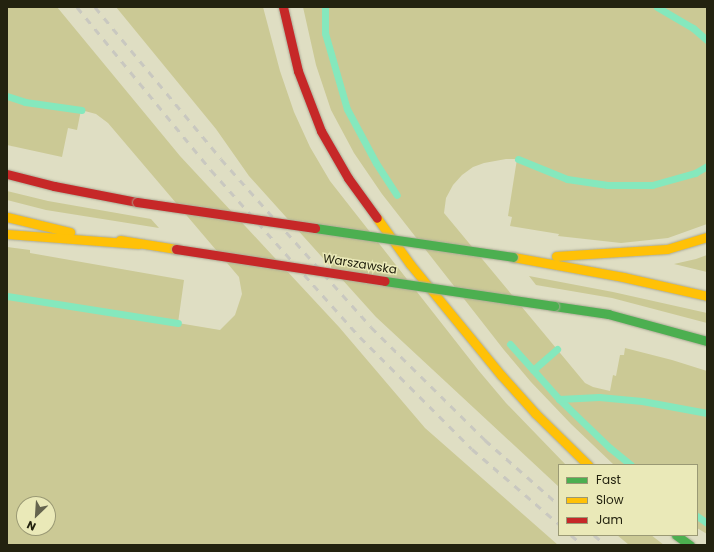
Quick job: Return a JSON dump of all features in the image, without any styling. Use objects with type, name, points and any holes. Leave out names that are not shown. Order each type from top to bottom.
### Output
[{"type":"main road","points":[[283,8],[298,71],[309,102],[321,131],[348,178],[410,264],[501,375],[536,414],[587,464]]},
{"type":"main road","points":[[7,174],[54,186],[137,202],[513,257],[623,277],[707,296]]},
{"type":"main road","name":"Warszawska","points":[[7,217],[61,230],[139,244],[608,314],[707,341]]},
{"type":"main road","points":[[7,234],[139,244]]},
{"type":"main road","points":[[513,257],[641,252],[668,249],[707,237]]},
{"type":"main road","points":[[677,536],[690,545]]},
{"type":"shaded area","points":[[7,7],[57,7],[180,156],[339,327],[425,428],[558,545],[7,545],[7,247],[30,250],[30,253],[184,280],[178,323],[220,330],[235,315],[242,294],[239,277],[108,123],[96,114],[81,110],[77,130],[68,128],[62,157],[7,145]]},
{"type":"shaded area","points":[[116,7],[263,7],[280,71],[294,112],[310,147],[330,181],[479,371],[506,403],[565,464],[558,464],[558,486],[376,317],[249,176],[216,129]]},
{"type":"shaded area","points":[[303,7],[707,7],[707,224],[668,238],[621,243],[558,236],[559,234],[510,226],[512,217],[508,216],[517,159],[506,159],[484,163],[473,167],[462,175],[453,185],[446,198],[444,213],[585,383],[593,387],[610,391],[613,375],[616,376],[620,355],[624,355],[625,348],[707,371],[707,534],[698,529],[698,464],[613,464],[571,424],[531,382],[504,350],[382,194],[354,153],[331,110],[316,65]]},
{"type":"shaded area","points":[[7,191],[48,201],[151,219],[159,228],[46,210],[7,200]]},
{"type":"shaded area","points":[[707,255],[707,272],[674,264],[696,259]]},
{"type":"shaded area","points":[[529,276],[613,292],[707,313],[707,323],[612,298],[536,285]]},
{"type":"shaded area","points":[[618,536],[652,536],[664,545],[629,545]]},
{"type":"waterway","points":[[325,7],[325,33],[347,109],[376,163],[397,195]]},
{"type":"waterway","points":[[657,7],[693,28],[707,40]]},
{"type":"waterway","points":[[7,96],[25,102],[81,110]]},
{"type":"waterway","points":[[518,159],[567,179],[608,185],[652,185],[695,173],[707,166]]},
{"type":"waterway","points":[[7,296],[178,323]]},
{"type":"waterway","points":[[510,344],[559,399],[610,448],[630,464]]},
{"type":"waterway","points":[[533,370],[557,349]]},
{"type":"waterway","points":[[559,399],[599,397],[642,401],[707,413]]},
{"type":"waterway","points":[[698,517],[707,523]]},
{"type":"railway","points":[[77,7],[211,170],[360,337],[472,449],[558,523]]},
{"type":"railway","points":[[95,7],[221,159],[371,327],[485,440],[558,504]]},
{"type":"railway","points":[[572,536],[583,545]]},
{"type":"railway","points":[[595,536],[606,545]]},
{"type":"traffic: fast","points":[[315,228],[513,257]]},
{"type":"traffic: fast","points":[[385,281],[554,306]]},
{"type":"traffic: fast","points":[[554,306],[608,314],[707,341]]},
{"type":"traffic: fast","points":[[677,536],[690,545]]},
{"type":"traffic: slow","points":[[7,217],[70,232]]},
{"type":"traffic: slow","points":[[377,218],[410,264],[501,375],[536,414],[587,464]]},
{"type":"traffic: slow","points":[[7,234],[139,244]]},
{"type":"traffic: slow","points":[[556,256],[667,249],[707,237]]},
{"type":"traffic: slow","points":[[120,240],[176,249]]},
{"type":"traffic: slow","points":[[513,257],[623,277],[707,296]]},
{"type":"traffic: jam","points":[[283,7],[298,71],[321,131],[348,178],[377,218]]},
{"type":"traffic: jam","points":[[7,174],[54,186],[137,202]]},
{"type":"traffic: jam","points":[[137,202],[315,228]]},
{"type":"traffic: jam","points":[[176,249],[385,281]]}]
